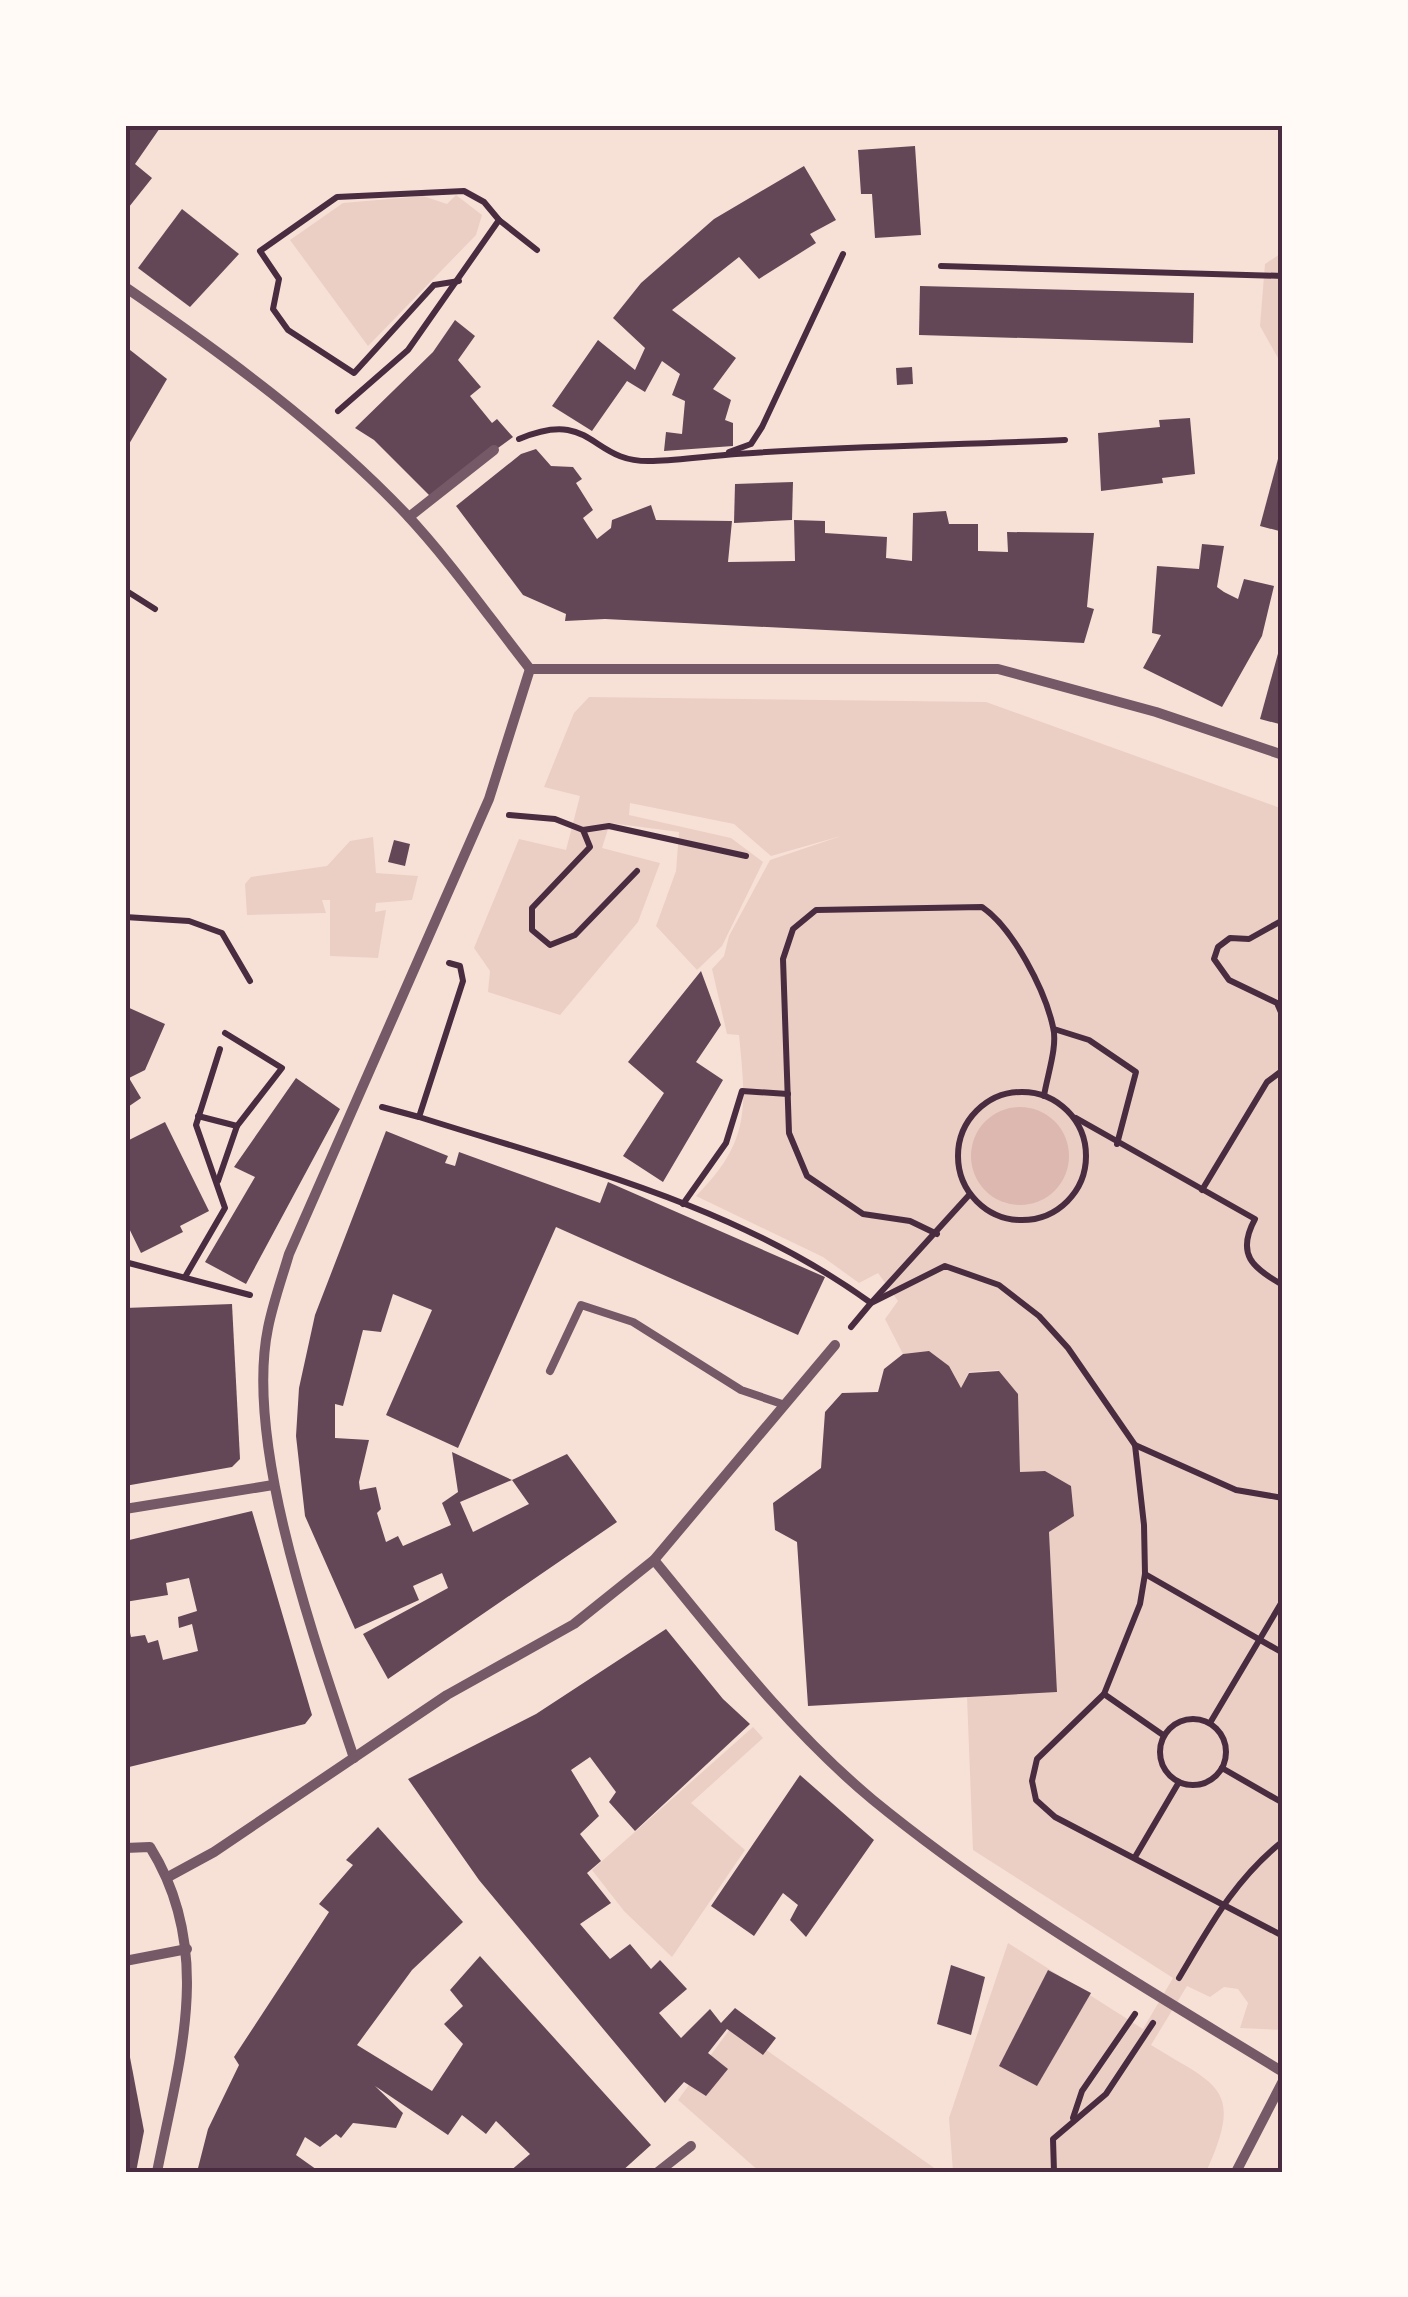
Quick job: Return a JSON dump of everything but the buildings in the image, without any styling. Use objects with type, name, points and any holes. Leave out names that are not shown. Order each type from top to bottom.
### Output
[{"type":"street","points":[[125,287],[212,346],[313,430],[408,517],[530,669]]},
{"type":"street","points":[[408,517],[494,450]]},
{"type":"street","points":[[530,669],[998,670],[1156,712],[1283,755]]},
{"type":"street","points":[[354,1758],[273,1486],[266,1388],[267,1330],[289,1254],[483,812],[530,669]]},
{"type":"street","points":[[168,1877],[214,1852],[448,1696],[574,1624],[654,1560],[835,1345]]},
{"type":"street","points":[[125,1510],[273,1486]]},
{"type":"street","points":[[654,1560],[777,1709],[873,1800],[1078,1946],[1283,2072]]},
{"type":"street","points":[[125,1848],[150,1847],[168,1877],[188,1948],[190,1988],[158,2172]]},
{"type":"street","points":[[125,1960],[188,1948]]},
{"type":"street","points":[[1236,2172],[1283,2082]]},
{"type":"street","points":[[658,2172],[691,2146]]},
{"type":"lane","points":[[550,1371],[581,1305],[634,1322],[741,1390],[784,1404]]},
{"type":"path","points":[[459,281],[434,285],[354,374],[288,330],[273,309],[279,279],[260,251],[337,196],[464,191],[484,202],[538,250]]},
{"type":"path","points":[[313,430],[408,350],[500,220]]},
{"type":"path","points":[[719,456],[751,444],[843,254]]},
{"type":"path","points":[[942,266],[1283,276]]},
{"type":"path","points":[[494,450],[546,428],[574,427],[616,456],[648,462],[1065,440]]},
{"type":"path","points":[[125,590],[155,609]]},
{"type":"path","points":[[483,812],[555,819],[583,830],[608,826],[746,856]]},
{"type":"path","points":[[583,830],[590,847],[532,908],[532,930],[550,945],[575,935],[637,870]]},
{"type":"path","points":[[938,1234],[910,1222],[863,1214],[807,1176],[789,1133],[783,959],[793,928],[816,910],[982,907],[1000,919],[1022,954],[1054,1029],[1044,1096]]},
{"type":"path","points":[[125,917],[189,921],[222,932],[250,981]]},
{"type":"path","points":[[1283,920],[1249,939],[1230,938],[1218,946],[1214,959],[1229,980],[1277,1002],[1283,1017]]},
{"type":"path","points":[[460,966],[463,981],[419,1117],[705,1208],[814,1262],[871,1304]]},
{"type":"path","points":[[1054,1029],[1089,1040],[1136,1072],[1117,1144]]},
{"type":"path","points":[[217,1184],[237,1126],[282,1068],[224,1032]]},
{"type":"path","points":[[185,1276],[225,1208],[196,1125],[220,1049]]},
{"type":"path","points":[[1202,1190],[1266,1082],[1283,1070]]},
{"type":"path","points":[[683,1204],[726,1143],[742,1092],[788,1094]]},
{"type":"path","points":[[1072,1115],[1086,1152],[1084,1173],[1063,1206],[1025,1221],[986,1210],[970,1194],[960,1175],[958,1154],[963,1132],[974,1114],[1010,1093],[1044,1096],[1117,1144],[1256,1219],[1246,1236],[1245,1252],[1254,1268],[1283,1285]]},
{"type":"path","points":[[198,1116],[237,1126]]},
{"type":"path","points":[[835,1345],[970,1194]]},
{"type":"path","points":[[125,1262],[276,1302]]},
{"type":"path","points":[[871,1304],[945,1266],[998,1284],[1039,1316],[1068,1348],[1135,1445],[1146,1574],[1130,1635],[1104,1694],[1037,1759],[1032,1781],[1036,1800],[1055,1818],[1135,1857],[1220,1907],[1283,1936]]},
{"type":"path","points":[[1135,1445],[1236,1490],[1283,1498]]},
{"type":"path","points":[[1146,1574],[1283,1653]]},
{"type":"path","points":[[1210,1723],[1283,1600]]},
{"type":"path","points":[[1104,1694],[1164,1734]]},
{"type":"path","points":[[1189,1719],[1210,1723],[1224,1738],[1222,1768],[1199,1785],[1180,1782],[1164,1769],[1160,1748],[1164,1734],[1189,1719]]},
{"type":"path","points":[[1222,1768],[1283,1803]]},
{"type":"path","points":[[1135,1857],[1180,1782]]},
{"type":"path","points":[[1199,1946],[1220,1907],[1253,1866],[1283,1841]]},
{"type":"path","points":[[1073,2119],[1082,2091],[1130,2021]]},
{"type":"path","points":[[1054,2172],[1053,2140],[1106,2094],[1125,2070]]},
{"type":"shaded area","points":[[456,195],[482,215],[476,235],[368,346],[290,240],[343,203],[423,196],[447,204]]},
{"type":"shaded area","points":[[1283,252],[1283,367],[1260,326],[1265,264]]},
{"type":"shaded area","points":[[589,697],[986,702],[1283,809],[1283,2030],[1240,2028],[1248,2003],[1238,1989],[1224,1987],[1210,1997],[1187,1986],[1151,2045],[1193,2070],[1218,2092],[1223,2122],[1206,2172],[953,2172],[949,2118],[1008,1943],[1143,2029],[1173,1978],[973,1850],[967,1697],[1057,1691],[1049,1532],[1074,1515],[1071,1486],[1045,1471],[1020,1472],[1018,1394],[998,1370],[969,1372],[961,1388],[929,1352],[903,1354],[885,1319],[898,1301],[878,1273],[859,1283],[823,1257],[696,1196],[727,1158],[736,1140],[743,1103],[739,1035],[727,1034],[712,969],[724,956],[729,936],[770,860],[841,836],[771,856],[734,824],[630,803],[629,815],[731,838],[763,862],[722,946],[697,970],[656,926],[676,871],[679,832],[610,823],[602,848],[660,863],[638,922],[560,1015],[488,992],[490,971],[474,948],[519,839],[566,850],[580,796],[544,787],[574,713]]},
{"type":"shaded area","points":[[373,837],[376,873],[418,876],[412,900],[376,903],[375,912],[386,910],[378,958],[330,956],[330,900],[322,900],[326,913],[247,915],[245,884],[251,877],[327,866],[350,841]]},
{"type":"shaded area","points":[[1020,1107],[1039,1111],[1055,1121],[1065,1137],[1069,1156],[1065,1175],[1055,1191],[1039,1201],[1020,1205],[1001,1201],[985,1191],[975,1175],[971,1156],[975,1137],[985,1121],[1001,1111]]},
{"type":"shaded area","points":[[753,1727],[763,1738],[691,1803],[745,1850],[672,1957],[624,1911],[592,1870]]},
{"type":"shaded area","points":[[732,2026],[940,2172],[760,2172],[678,2100]]}]
